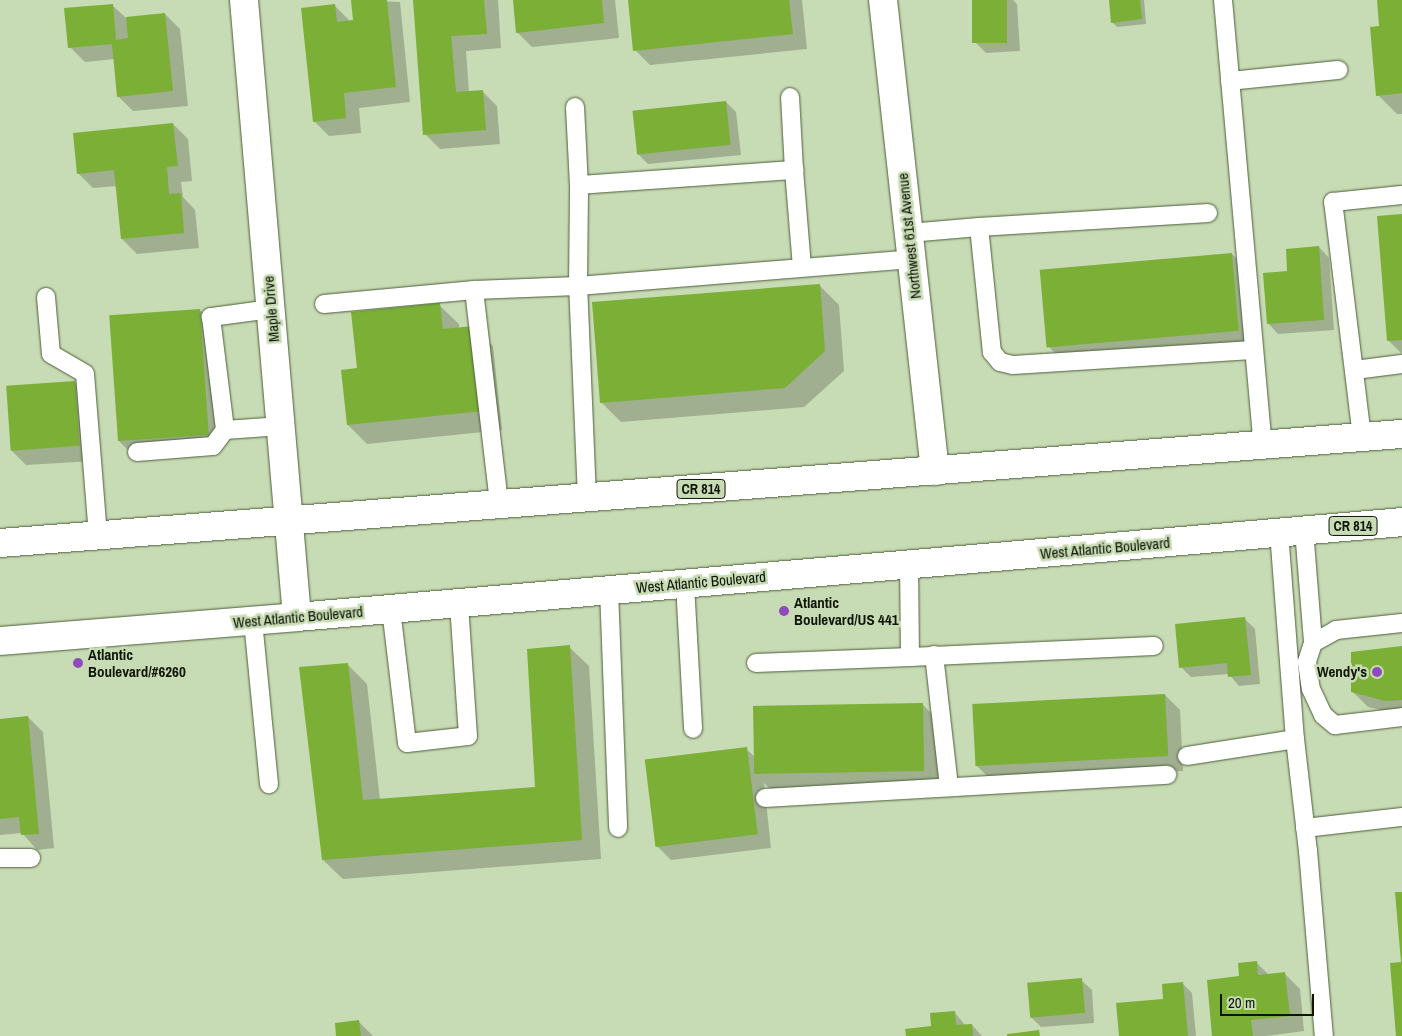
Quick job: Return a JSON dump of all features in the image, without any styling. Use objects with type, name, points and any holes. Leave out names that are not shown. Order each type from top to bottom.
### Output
[{"type":"main road","name":"Maple Drive","points":[[244,0],[297,617]]},
{"type":"main road","name":"Northwest 61st Avenue","points":[[883,0],[936,472]]},
{"type":"main road","name":"CR 814","points":[[0,543],[936,472],[1402,434]]},
{"type":"main road","name":"West Atlantic Boulevard","points":[[0,641],[1402,522]]},
{"type":"lane","points":[[1223,0],[1263,445]]},
{"type":"lane","points":[[1230,81],[1338,70]]},
{"type":"lane","points":[[790,97],[802,268]]},
{"type":"lane","points":[[574,106],[579,185],[578,286],[587,498]]},
{"type":"lane","points":[[579,185],[794,170]]},
{"type":"lane","points":[[1362,437],[1333,202],[1402,195]]},
{"type":"lane","points":[[324,304],[474,290],[578,286],[802,268],[910,246],[979,226],[1208,213]]},
{"type":"lane","points":[[979,226],[992,352],[1000,362],[1013,365],[1253,350]]},
{"type":"lane","points":[[474,290],[499,504]]},
{"type":"lane","points":[[46,297],[51,354],[85,374],[98,535]]},
{"type":"lane","points":[[137,452],[213,446],[225,430],[211,317],[271,309]]},
{"type":"lane","points":[[1355,370],[1402,364]]},
{"type":"lane","points":[[225,430],[282,426]]},
{"type":"lane","points":[[1292,531],[1313,643],[1307,662],[1311,688],[1323,715],[1335,725],[1402,717]]},
{"type":"lane","points":[[1292,531],[1295,739],[1306,828],[1324,1036]]},
{"type":"lane","points":[[909,565],[910,657]]},
{"type":"lane","points":[[685,584],[693,729]]},
{"type":"lane","points":[[609,590],[618,828]]},
{"type":"lane","points":[[391,609],[407,743],[468,736],[459,603]]},
{"type":"lane","points":[[253,620],[269,784]]},
{"type":"lane","points":[[1313,643],[1336,630],[1402,623]]},
{"type":"lane","points":[[756,663],[1154,646]]},
{"type":"lane","points":[[934,655],[949,787]]},
{"type":"lane","points":[[1187,756],[1295,739]]},
{"type":"lane","points":[[765,798],[1167,775]]},
{"type":"lane","points":[[1306,828],[1402,817]]},
{"type":"lane","points":[[0,858],[32,858]]},
{"type":"building","points":[[351,0],[387,0],[396,87],[344,93],[346,118],[313,122],[301,8],[335,4],[337,22],[353,20]]},
{"type":"building","points":[[413,0],[484,0],[487,34],[451,36],[456,92],[483,90],[486,130],[423,135]]},
{"type":"building","points":[[513,0],[602,0],[604,23],[516,33]]},
{"type":"building","points":[[628,0],[789,0],[793,34],[633,51]]},
{"type":"building","points":[[972,0],[1007,0],[1007,43],[972,43]]},
{"type":"building","points":[[1109,0],[1140,0],[1142,19],[1111,23]]},
{"type":"building","points":[[1377,0],[1402,0],[1402,93],[1376,96],[1370,27],[1379,26]]},
{"type":"building","points":[[113,4],[116,40],[128,38],[126,17],[165,13],[173,91],[117,97],[112,44],[68,48],[64,8]]},
{"type":"building","points":[[726,101],[731,145],[637,155],[633,111]]},
{"type":"building","points":[[173,123],[178,166],[167,167],[169,194],[181,193],[184,233],[121,239],[114,170],[77,174],[73,133]]},
{"type":"building","points":[[1402,214],[1402,340],[1387,341],[1377,216]]},
{"type":"building","points":[[1319,246],[1324,320],[1267,324],[1263,273],[1287,271],[1286,249]]},
{"type":"building","points":[[1232,253],[1239,331],[1047,348],[1040,270]]},
{"type":"building","points":[[820,284],[825,351],[785,388],[600,403],[592,302]]},
{"type":"building","points":[[440,303],[443,329],[474,326],[483,411],[347,425],[341,370],[357,368],[351,312]]},
{"type":"building","points":[[200,309],[209,435],[118,441],[109,315]]},
{"type":"building","points":[[75,381],[80,446],[11,451],[6,386]]},
{"type":"building","points":[[1245,617],[1251,675],[1228,677],[1227,663],[1179,668],[1175,624]]},
{"type":"building","points":[[570,645],[582,840],[322,860],[299,667],[348,663],[363,800],[535,787],[527,649]]},
{"type":"building","name":"Wendy's","points":[[1402,646],[1402,700],[1385,701],[1351,692],[1351,652]]},
{"type":"building","points":[[1165,694],[1168,756],[976,766],[972,704]]},
{"type":"building","points":[[923,703],[924,771],[754,774],[753,706]]},
{"type":"building","points":[[28,716],[39,834],[21,835],[19,817],[0,819],[0,719]]},
{"type":"building","points":[[747,747],[758,834],[655,847],[645,760]]},
{"type":"building","points":[[1395,892],[1402,892],[1402,1036],[1396,1036],[1390,963],[1401,962]]},
{"type":"building","points":[[1257,961],[1258,975],[1285,972],[1290,1016],[1251,1020],[1253,1036],[1212,1036],[1207,980],[1239,976],[1238,963]]},
{"type":"building","points":[[1082,978],[1085,1013],[1030,1018],[1027,983]]},
{"type":"building","points":[[1183,982],[1188,1036],[1119,1036],[1116,1003],[1163,999],[1162,984]]},
{"type":"building","points":[[955,1011],[956,1025],[972,1024],[973,1036],[906,1036],[905,1029],[931,1026],[930,1013]]},
{"type":"building","points":[[359,1020],[361,1036],[336,1036],[335,1023]]},
{"type":"building","points":[[1039,1030],[1040,1036],[1007,1036],[1007,1034]]},
{"type":"place","name":"Atlantic Boulevard/US 441","points":[[784,611]]},
{"type":"place","name":"Atlantic Boulevard/#6260","points":[[78,663]]},
{"type":"place","name":"Wendy's","points":[[1377,672]]}]
